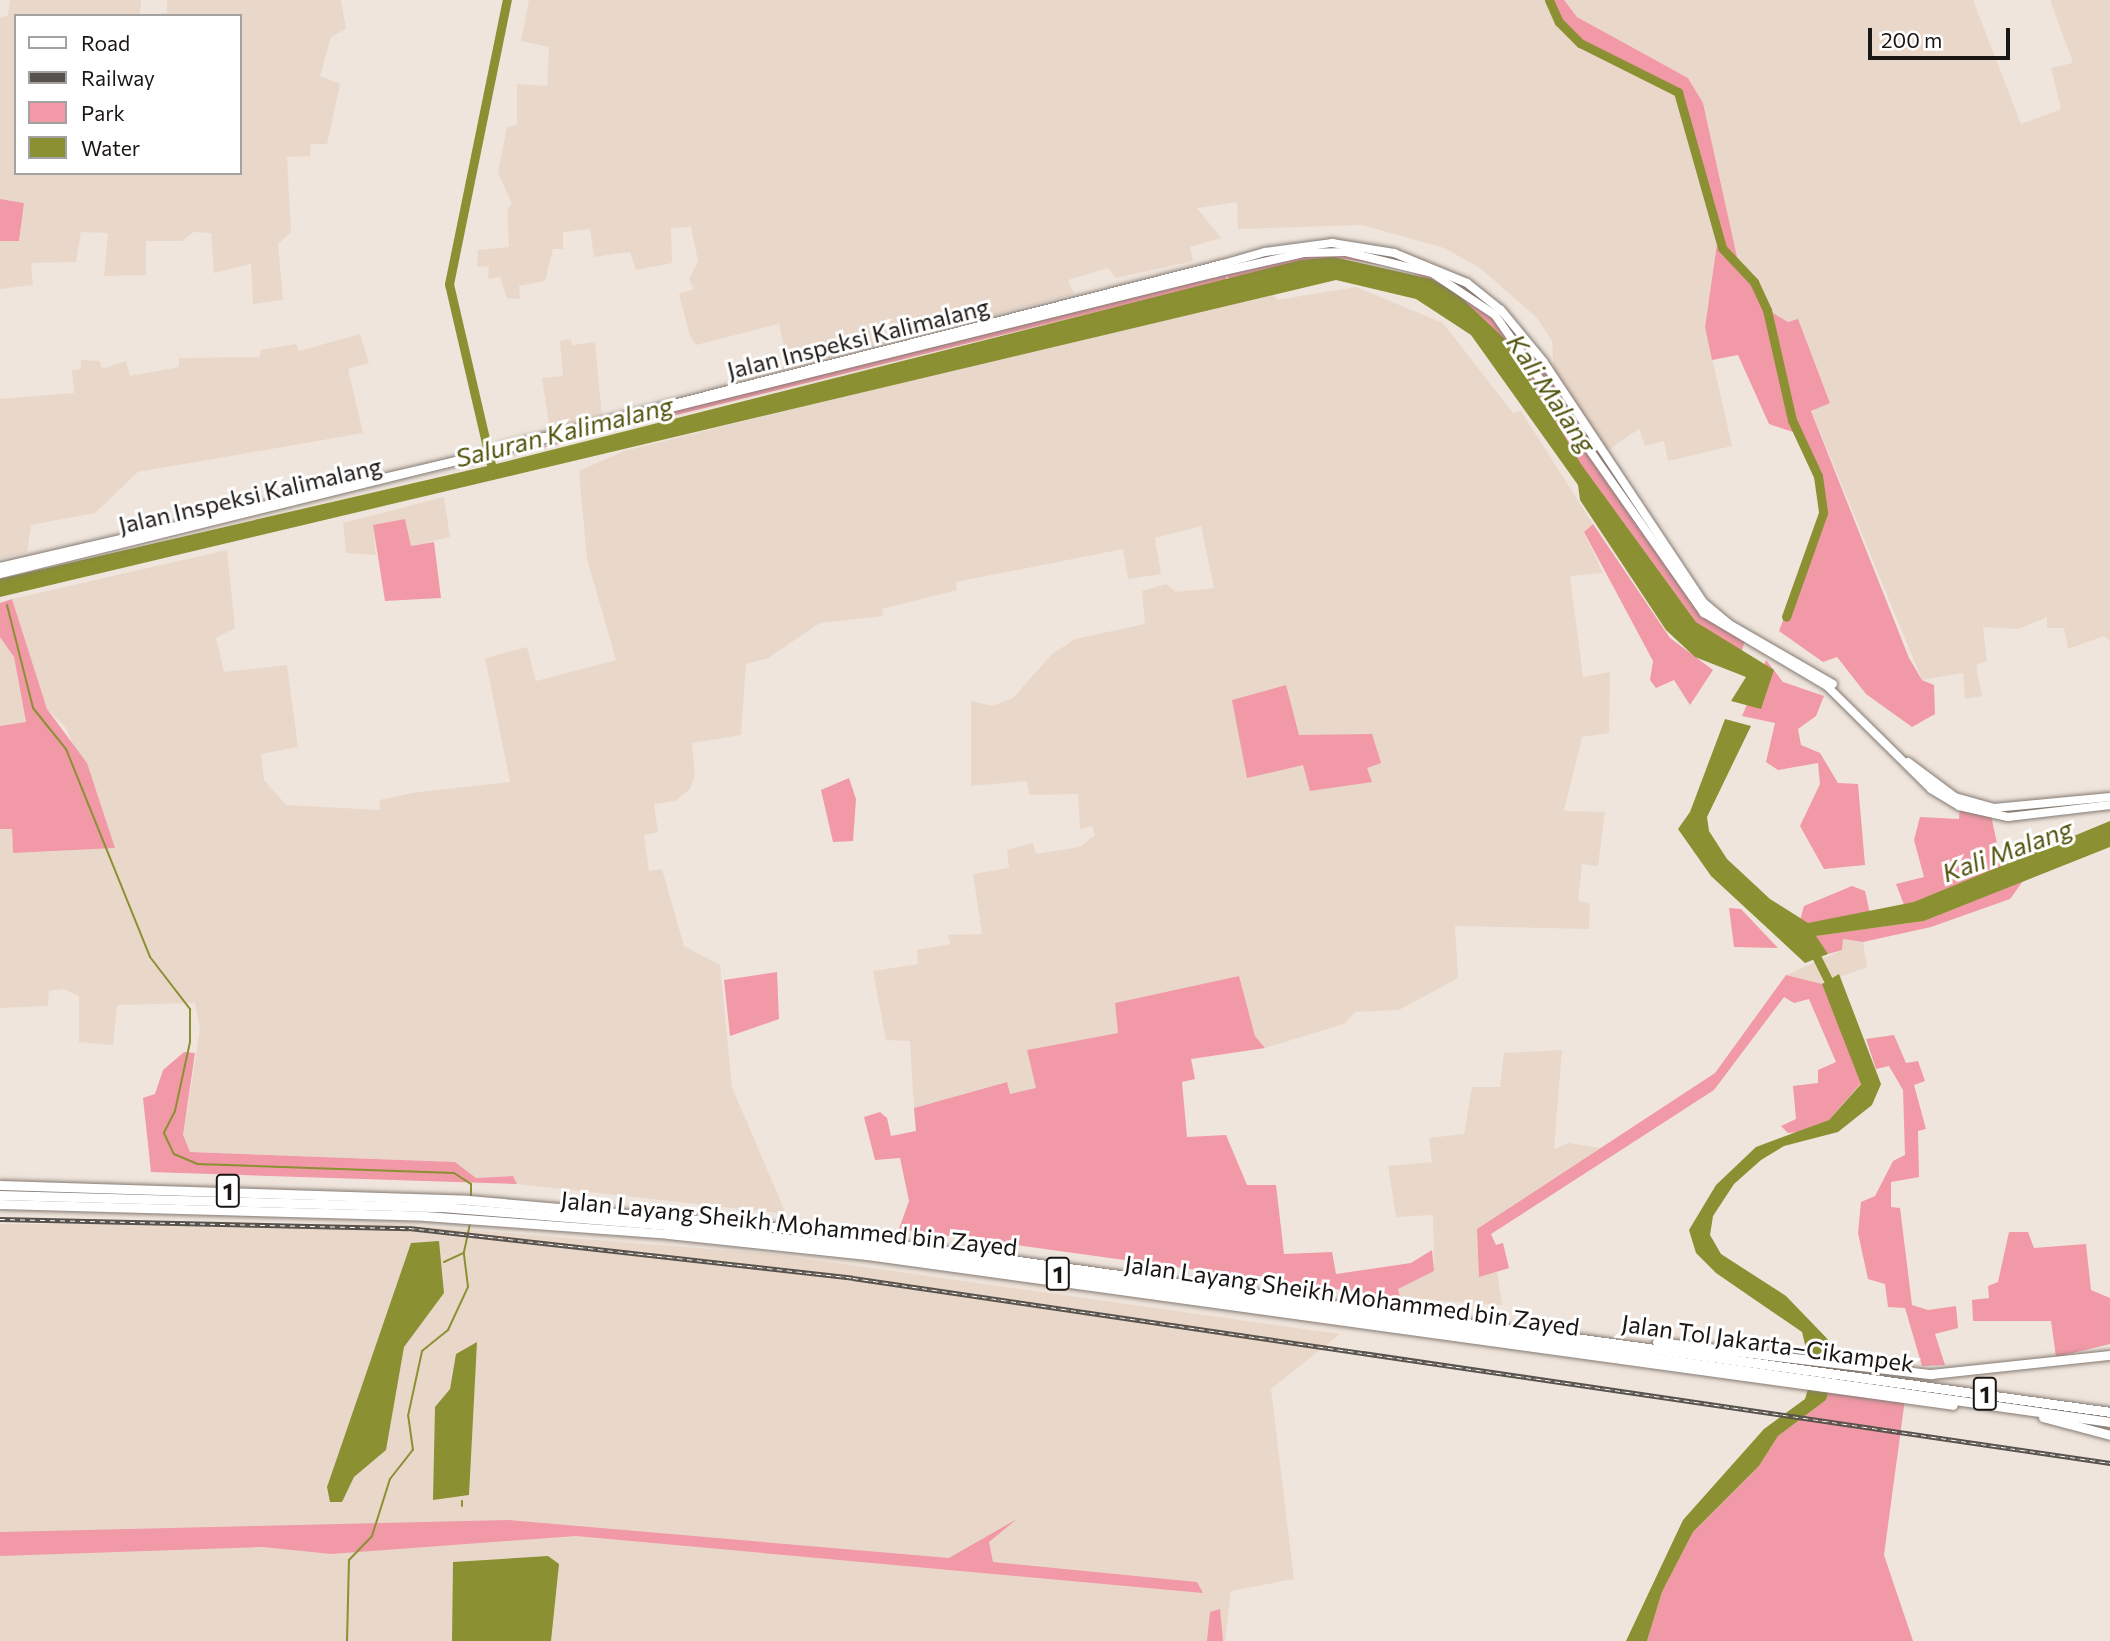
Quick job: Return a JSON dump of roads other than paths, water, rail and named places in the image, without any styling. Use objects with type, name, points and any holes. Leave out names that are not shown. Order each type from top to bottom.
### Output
[{"type":"highway","name":"Jalan Tol Jakarta–Cikampek","points":[[0,1185],[482,1201],[873,1238],[1597,1338],[2110,1414]]},
{"type":"highway","name":"Jalan Layang Sheikh Mohammed bin Zayed","points":[[0,1193],[508,1206],[779,1233],[2110,1414]]},
{"type":"highway","name":"Jalan Layang Sheikh Mohammed bin Zayed","points":[[0,1193],[441,1207],[666,1225],[926,1255],[2110,1424]]},
{"type":"highway","name":"Jalan Tol Jakarta–Cikampek","points":[[0,1204],[454,1217],[867,1255],[1861,1393],[2110,1424]]},
{"type":"highway","points":[[1597,1338],[1951,1375],[2110,1355]]},
{"type":"highway","points":[[2043,1417],[2110,1435]]},
{"type":"main road","name":"Jalan Inspeksi Kalimalang","points":[[3,570],[479,457],[534,441],[1082,306],[1223,264],[1301,245],[1347,248],[1393,256],[1449,281],[1495,315],[1593,442],[1700,604],[1751,641],[1787,657],[1827,686],[1931,789],[1975,811],[2019,813],[2110,805]]},
{"type":"main road","name":"Jalan Inspeksi Kalimalang","points":[[1173,281],[1304,253],[1347,248]]},
{"type":"main road","points":[[1215,273],[1223,264]]},
{"type":"main road","name":"Jalan Inspeksi Kalimalang","points":[[2019,813],[2110,797]]},
{"type":"water","points":[[1334,257],[1431,279],[1455,292],[1509,343],[1581,464],[1696,622],[1774,670],[1761,709],[1731,701],[1746,677],[1695,657],[1666,630],[1580,500],[1578,485],[1471,335],[1416,299],[1336,280],[0,597],[0,579],[496,464],[1301,260]]},
{"type":"water","points":[[1725,719],[1751,726],[1707,817],[1709,831],[1727,859],[1770,899],[1808,923],[1914,902],[2110,821],[2110,847],[1924,921],[1816,936],[1828,954],[1805,963],[1711,876],[1678,829],[1690,812]]},
{"type":"water","points":[[1839,974],[1881,1084],[1872,1105],[1838,1132],[1784,1146],[1761,1160],[1734,1184],[1713,1216],[1710,1235],[1721,1254],[1786,1296],[1841,1353],[1826,1400],[1778,1436],[1759,1466],[1693,1532],[1662,1592],[1647,1641],[1626,1641],[1683,1520],[1764,1429],[1805,1399],[1818,1356],[1807,1353],[1802,1332],[1716,1273],[1696,1253],[1689,1230],[1716,1185],[1756,1147],[1829,1120],[1861,1084],[1822,984]]},
{"type":"water","points":[[439,1241],[444,1293],[404,1347],[386,1450],[354,1477],[342,1502],[330,1502],[327,1487],[411,1243]]},
{"type":"water","points":[[477,1342],[469,1495],[433,1500],[435,1407],[450,1389],[456,1354]]},
{"type":"water","points":[[548,1556],[559,1564],[551,1641],[452,1641],[453,1562]]},
{"type":"waterway","name":"Saluran Kalimalang","points":[[493,473],[449,284],[507,0]]},
{"type":"waterway","points":[[1549,0],[1559,22],[1580,43],[1678,92],[1722,248],[1754,282],[1767,310],[1792,420],[1818,476],[1823,513],[1786,617]]},
{"type":"waterway","points":[[7,605],[33,708],[66,749],[150,957],[190,1009],[190,1042],[175,1111],[164,1133],[174,1154],[197,1164],[454,1173],[471,1184],[471,1196]]},
{"type":"waterway","name":"Kali Malang","points":[[1695,823],[1691,831],[1714,858]]},
{"type":"waterway","points":[[1813,950],[1833,990]]},
{"type":"waterway","points":[[1823,1130],[1857,1107]]},
{"type":"waterway","points":[[347,1641],[349,1560],[372,1536],[390,1479],[413,1450],[408,1416],[422,1351],[448,1330],[468,1287],[464,1252],[470,1223]]},
{"type":"waterway","points":[[444,1262],[463,1253]]},
{"type":"waterway","points":[[1711,1257],[1764,1297]]},
{"type":"waterway","points":[[462,1501],[462,1506]]},
{"type":"railway","points":[[0,1219],[409,1228],[853,1278],[2110,1463]]}]
